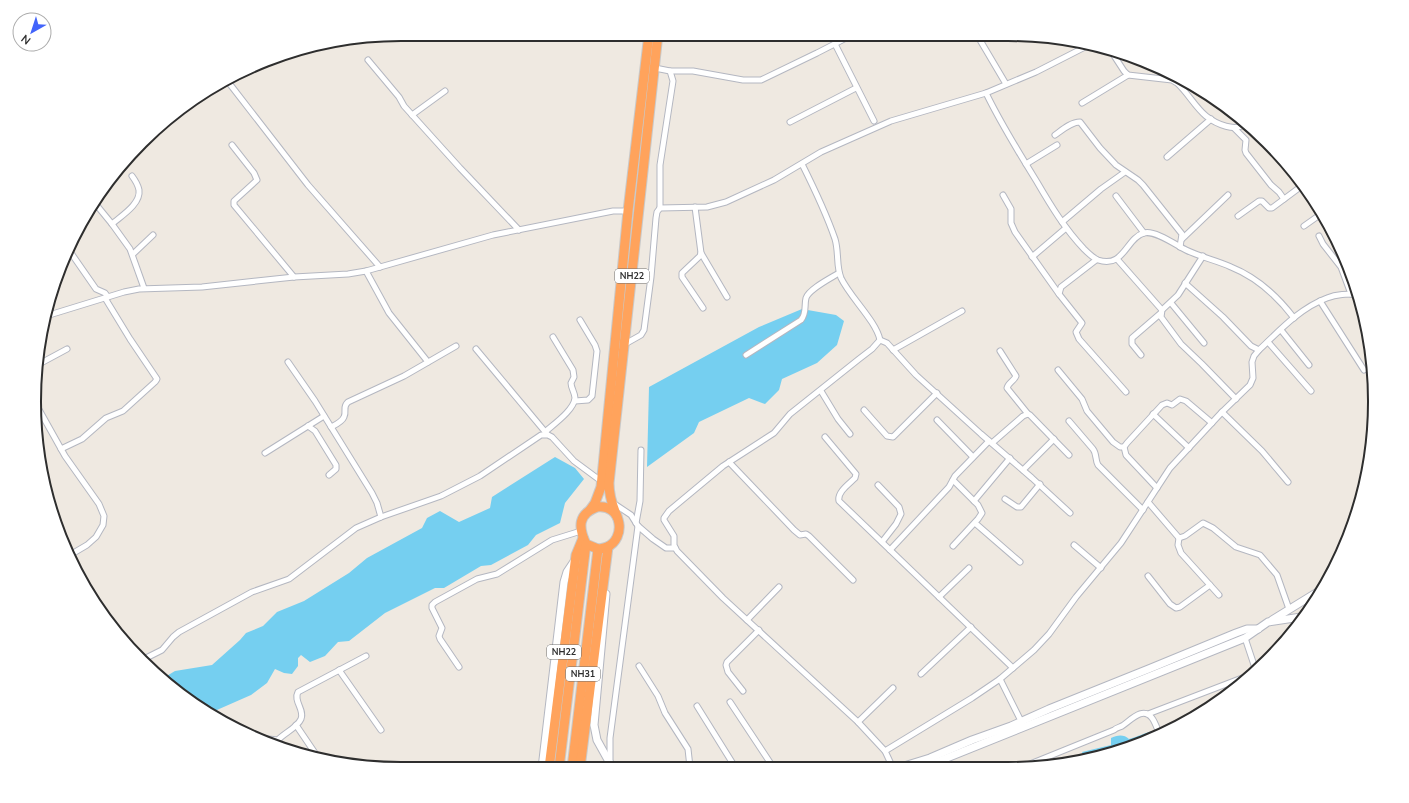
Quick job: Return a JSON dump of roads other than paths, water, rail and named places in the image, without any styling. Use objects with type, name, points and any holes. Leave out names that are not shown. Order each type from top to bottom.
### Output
[{"type":"highway","name":"NH22","points":[[550,762],[576,560],[578,547],[583,537],[581,522],[595,503],[601,481],[628,211],[648,41]]},
{"type":"highway","name":"NH22","points":[[581,762],[606,558],[608,547],[618,534],[619,523],[609,494],[609,483],[657,41]]},
{"type":"highway","points":[[590,510],[597,507],[605,507],[617,516]]},
{"type":"highway","points":[[583,537],[598,550],[608,547]]},
{"type":"highway","name":"NH31","points":[[561,762],[581,580],[583,537]]},
{"type":"highway","name":"NH31","points":[[573,762],[598,550]]},
{"type":"main road","points":[[606,558],[608,564],[608,577],[594,725],[597,740],[609,762]]},
{"type":"main road","points":[[543,762],[564,582],[567,572],[576,560]]},
{"type":"main road","points":[[937,762],[1245,638],[1311,596]]},
{"type":"main road","points":[[1268,622],[1296,618]]},
{"type":"main road","points":[[917,762],[1022,721],[1236,633],[1247,629],[1258,629]]},
{"type":"street","points":[[655,68],[743,80],[761,80],[841,41]]},
{"type":"street","points":[[981,41],[1006,84]]},
{"type":"street","points":[[835,44],[874,121]]},
{"type":"street","points":[[660,208],[715,206],[726,202],[774,180],[821,152],[891,121],[986,93],[1036,72],[1082,49]]},
{"type":"street","points":[[1115,58],[1128,75]]},
{"type":"street","points":[[368,60],[412,115],[519,230]]},
{"type":"street","points":[[625,344],[641,335],[644,330],[656,218],[657,212],[660,208],[660,165],[673,81],[670,71]]},
{"type":"street","points":[[1082,103],[1128,75],[1170,80]]},
{"type":"street","points":[[1176,82],[1182,87],[1202,112],[1211,119],[1234,128],[1246,140],[1246,153],[1284,199]]},
{"type":"street","points":[[230,84],[308,185],[380,267]]},
{"type":"street","points":[[790,122],[856,88]]},
{"type":"street","points":[[412,115],[445,91]]},
{"type":"street","points":[[986,93],[1003,127],[1062,222],[1096,260],[1112,262],[1117,259],[1137,237],[1144,233]]},
{"type":"street","points":[[1167,157],[1211,119]]},
{"type":"street","points":[[1055,134],[1077,121],[1080,122],[1100,148],[1116,165],[1138,180],[1180,231],[1182,239],[1180,247]]},
{"type":"street","points":[[1234,128],[1241,127]]},
{"type":"street","points":[[232,145],[254,173],[257,180],[234,201],[234,205],[294,277]]},
{"type":"street","points":[[1026,164],[1056,145]]},
{"type":"street","points":[[802,164],[815,190],[835,239],[840,273],[843,282],[870,321],[880,340],[887,342],[910,369],[1040,484],[1070,513]]},
{"type":"street","points":[[1062,222],[1104,186],[1125,172]]},
{"type":"street","points":[[112,224],[134,204],[138,198],[139,190],[132,176]]},
{"type":"street","points":[[1238,216],[1259,201],[1269,208],[1298,188]]},
{"type":"street","points":[[1003,195],[1010,209],[1012,227],[1032,257],[1082,323],[1076,332],[1079,339],[1126,392]]},
{"type":"street","points":[[1182,239],[1228,195]]},
{"type":"street","points":[[1116,196],[1144,233],[1161,237],[1180,247],[1233,268],[1271,293],[1282,303],[1294,318]]},
{"type":"street","points":[[98,207],[133,254],[144,288]]},
{"type":"street","points":[[696,207],[701,253],[727,297]]},
{"type":"street","points":[[52,314],[106,297],[144,288],[202,287],[294,277],[348,274],[366,271],[493,235],[613,211],[628,211]]},
{"type":"street","points":[[1304,226],[1317,217]]},
{"type":"street","points":[[1032,257],[1066,228]]},
{"type":"street","points":[[133,254],[153,234]]},
{"type":"street","points":[[885,751],[972,698],[1000,679],[1034,650],[1049,634],[1076,597],[1121,543],[1170,468],[1222,412],[1250,385],[1253,378],[1252,362],[1258,350],[1294,318],[1309,307],[1336,295],[1351,294],[1340,267],[1319,236]]},
{"type":"street","points":[[701,253],[700,256],[682,273],[682,277],[703,308]]},
{"type":"street","points":[[61,449],[80,440],[106,418],[123,411],[156,382],[157,379],[133,344],[105,293],[96,289],[72,255]]},
{"type":"street","points":[[1141,355],[1132,344],[1132,338],[1171,303],[1203,256]]},
{"type":"street","points":[[1117,259],[1161,312],[1163,322],[1181,344],[1236,399]]},
{"type":"street","points":[[1059,294],[1061,287],[1096,260]]},
{"type":"street","points":[[366,271],[389,313],[428,362]]},
{"type":"street","points":[[746,355],[801,320],[805,313],[805,304],[808,294],[840,273]]},
{"type":"street","points":[[1185,284],[1223,317],[1251,346],[1258,350]]},
{"type":"street","points":[[1320,301],[1364,370]]},
{"type":"street","points":[[1171,303],[1204,343]]},
{"type":"street","points":[[893,350],[962,311]]},
{"type":"street","points":[[575,401],[588,400],[592,396],[597,351],[580,320]]},
{"type":"street","points":[[1280,330],[1309,365]]},
{"type":"street","points":[[148,657],[162,650],[173,637],[180,632],[228,604],[252,592],[289,580],[317,560],[356,528],[381,517],[441,496],[480,476],[534,439],[546,433],[570,410],[575,401],[571,383],[574,377],[573,370],[553,337]]},
{"type":"street","points":[[674,548],[674,536],[664,518],[669,512],[729,462],[774,433],[790,414],[821,391],[872,349],[880,340]]},
{"type":"street","points":[[1268,342],[1311,391]]},
{"type":"street","points":[[331,427],[343,420],[345,414],[344,408],[348,402],[404,376],[456,346]]},
{"type":"street","points":[[43,362],[68,349]]},
{"type":"street","points":[[476,349],[546,433],[552,437],[579,465],[601,481]]},
{"type":"street","points":[[1000,351],[1016,376],[1007,388],[1028,414],[1069,454]]},
{"type":"street","points":[[288,362],[372,493],[381,517]]},
{"type":"street","points":[[1058,370],[1082,399],[1087,411],[1114,442],[1120,447],[1124,447]]},
{"type":"street","points":[[821,391],[838,419],[850,434]]},
{"type":"street","points":[[864,410],[887,436],[893,437],[937,393]]},
{"type":"street","points":[[1157,488],[1126,455],[1124,447],[1126,443],[1165,403],[1172,405],[1177,400],[1183,399],[1212,423]]},
{"type":"street","points":[[1222,412],[1262,451],[1288,482]]},
{"type":"street","points":[[42,414],[61,449],[99,504],[104,516],[103,525],[96,537],[87,545],[74,553]]},
{"type":"street","points":[[890,550],[949,487],[955,476],[973,457],[1023,416],[1028,414]]},
{"type":"street","points":[[1153,414],[1190,448]]},
{"type":"street","points":[[265,453],[324,416]]},
{"type":"street","points":[[937,420],[973,457]]},
{"type":"street","points":[[1069,421],[1093,449],[1098,465],[1143,510]]},
{"type":"street","points":[[308,426],[315,431],[336,465],[336,469],[329,475]]},
{"type":"street","points":[[825,437],[856,474],[855,478],[839,495],[839,501],[1013,668]]},
{"type":"street","points":[[1023,470],[1054,439]]},
{"type":"street","points":[[611,762],[610,738],[640,501],[641,450]]},
{"type":"street","points":[[974,501],[1010,458]]},
{"type":"street","points":[[729,462],[794,530],[800,535],[806,534],[809,536],[853,580]]},
{"type":"street","points":[[953,480],[978,505],[982,513],[975,523],[953,546]]},
{"type":"street","points":[[1004,499],[1017,507],[1021,507],[1040,484]]},
{"type":"street","points":[[878,485],[899,507],[901,514],[896,524],[882,542]]},
{"type":"street","points":[[611,502],[631,515],[637,524],[653,539],[666,548],[674,548],[747,620],[858,722],[885,751],[890,762]]},
{"type":"street","points":[[1148,502],[1179,538],[1178,545],[1181,553],[1218,595]]},
{"type":"street","points":[[975,523],[1020,562]]},
{"type":"street","points":[[1179,538],[1185,536],[1203,523],[1213,528],[1236,547],[1260,555],[1277,575],[1289,609]]},
{"type":"street","points":[[459,666],[440,639],[442,628],[441,623],[432,608],[432,605],[472,582],[496,574],[552,540],[583,537]]},
{"type":"street","points":[[1074,545],[1101,568]]},
{"type":"street","points":[[939,597],[969,568]]},
{"type":"street","points":[[1148,576],[1170,604],[1176,608],[1180,607],[1210,585]]},
{"type":"street","points":[[747,620],[779,587]]},
{"type":"street","points":[[921,674],[971,627]]},
{"type":"street","points":[[743,691],[728,672],[726,665],[727,662],[759,630]]},
{"type":"street","points":[[1245,638],[1254,664]]},
{"type":"street","points":[[278,740],[302,718],[296,697],[298,692],[366,656]]},
{"type":"street","points":[[639,666],[658,696],[665,713],[688,749],[689,762]]},
{"type":"street","points":[[339,670],[381,730]]},
{"type":"street","points":[[1000,679],[1022,721]]},
{"type":"street","points":[[1039,760],[1114,730],[1141,713],[1148,714],[1236,680]]},
{"type":"street","points":[[858,722],[893,688]]},
{"type":"street","points":[[730,702],[770,762]]},
{"type":"street","points":[[697,706],[732,762]]},
{"type":"street","points":[[1148,714],[1153,719],[1157,729]]},
{"type":"street","points":[[296,725],[315,751]]},
{"type":"water","points":[[802,309],[836,315],[844,321],[837,345],[817,363],[782,379],[779,390],[765,404],[749,398],[699,422],[694,433],[647,467],[649,387],[759,327]]},
{"type":"water","points":[[555,457],[575,468],[584,479],[565,503],[560,523],[536,535],[528,545],[491,565],[481,566],[444,588],[435,588],[385,613],[349,641],[338,642],[325,656],[310,662],[301,655],[298,658],[298,666],[292,674],[284,673],[275,669],[267,683],[251,695],[216,711],[182,688],[167,676],[175,671],[212,665],[246,633],[263,626],[277,612],[304,601],[349,573],[367,558],[422,528],[427,518],[440,511],[459,522],[490,508],[492,497]]},
{"type":"water","points":[[1154,731],[1101,750],[1083,754],[1082,752],[1111,745],[1111,738],[1116,736],[1123,736],[1129,739]]}]
